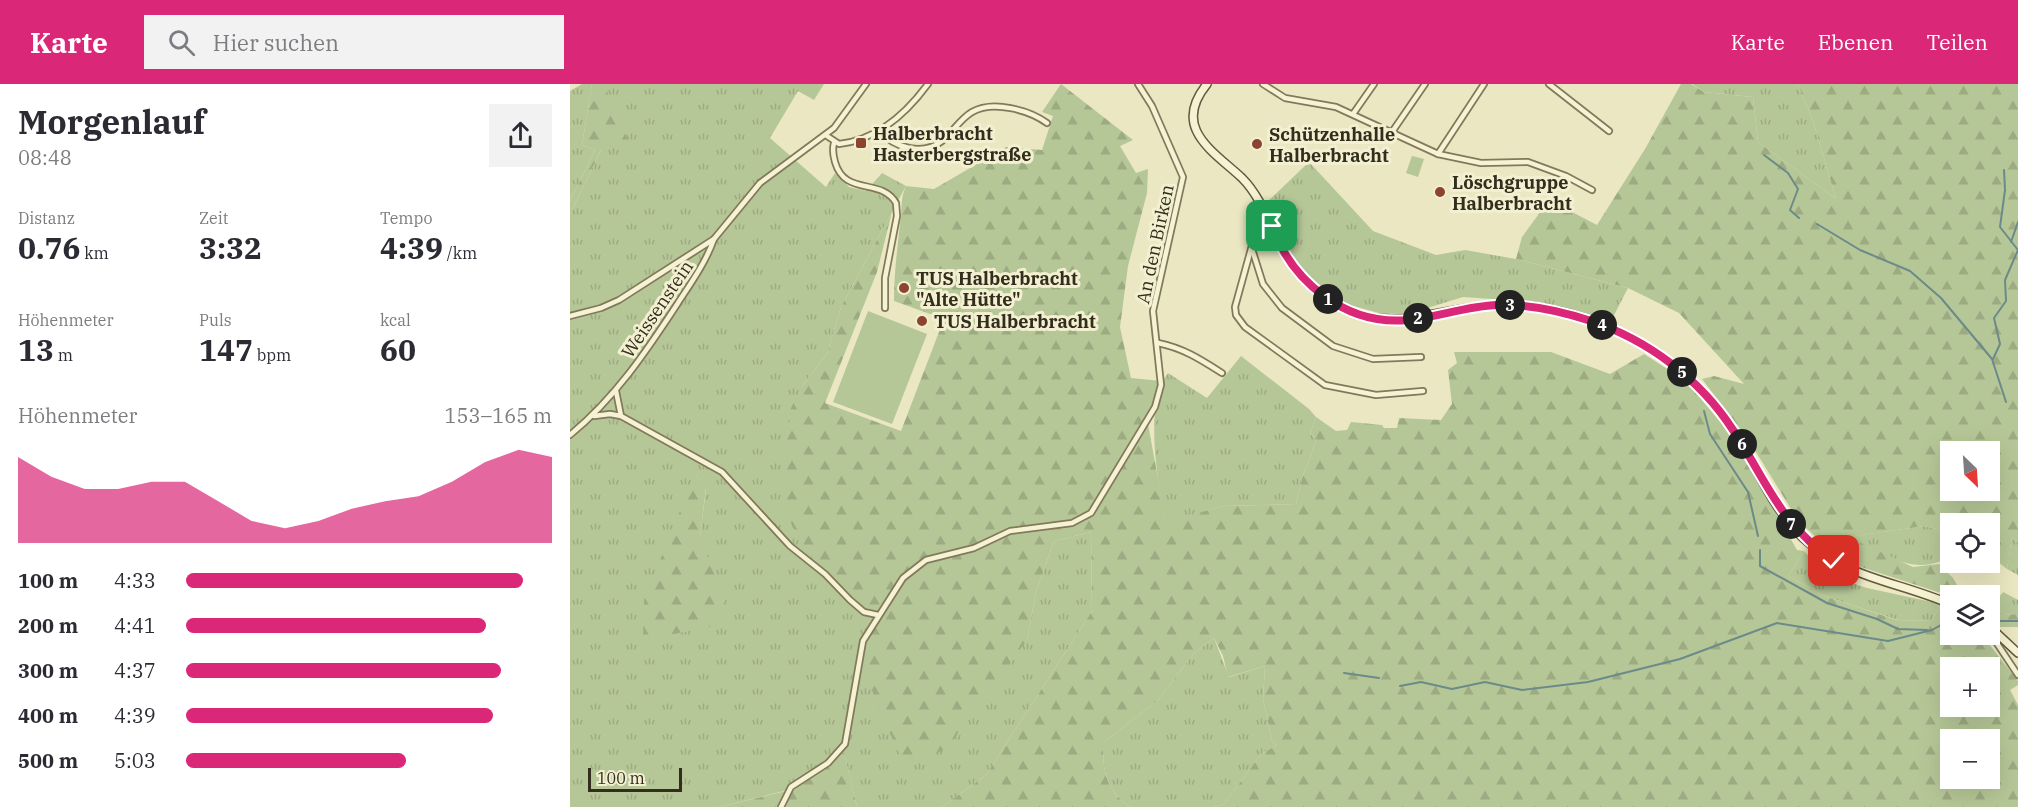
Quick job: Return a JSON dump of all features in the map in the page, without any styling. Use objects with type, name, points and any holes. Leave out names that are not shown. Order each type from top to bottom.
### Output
[{"type":"main road","points":[[1207,84],[1194,111],[1197,134],[1209,151],[1250,187],[1282,248],[1305,279],[1333,303],[1356,313],[1394,320],[1499,305],[1557,311],[1630,337],[1673,364],[1691,380],[1732,428],[1777,506],[1802,537],[1847,569],[1940,601]]},
{"type":"main road","points":[[2000,636],[2018,653]]},
{"type":"street","points":[[570,316],[601,308],[619,300],[714,239],[760,183],[827,136],[843,119],[866,84]]},
{"type":"street","points":[[827,136],[834,143],[844,144],[880,131],[899,118],[928,84]]},
{"type":"street","name":"An den Birken","points":[[878,615],[903,578],[926,560],[974,548],[1010,531],[1058,525],[1079,520],[1091,513],[1155,407],[1161,385],[1153,311],[1183,177],[1168,141],[1138,84]]},
{"type":"street","points":[[1263,84],[1285,98],[1336,107],[1438,154],[1480,163],[1528,162],[1566,176],[1592,190]]},
{"type":"street","points":[[1353,114],[1374,84]]},
{"type":"street","points":[[1392,132],[1425,84]]},
{"type":"street","points":[[1438,154],[1484,84]]},
{"type":"street","points":[[1549,84],[1609,131]]},
{"type":"street","points":[[880,131],[887,139],[899,145],[910,148],[927,148],[943,141],[964,118],[980,109],[1000,106],[1037,116],[1047,123]]},
{"type":"street","points":[[834,143],[832,150],[843,178],[884,193],[896,203],[897,216],[885,278],[885,308]]},
{"type":"street","points":[[1267,216],[1259,223],[1235,307],[1236,315],[1245,327],[1325,385],[1376,395],[1424,392]]},
{"type":"street","name":"Weissenstein","points":[[570,435],[593,416],[616,391],[646,352],[696,275],[714,239]]},
{"type":"street","points":[[1252,249],[1263,284],[1282,308],[1333,346],[1373,359],[1421,357]]},
{"type":"street","points":[[1158,344],[1177,347],[1192,353],[1222,373]]},
{"type":"street","points":[[616,391],[621,416]]},
{"type":"street","points":[[593,416],[610,414],[621,416],[722,472],[790,546],[825,574],[864,612],[878,615],[863,641],[845,744],[828,763],[791,787],[781,807]]},
{"type":"street","points":[[1998,645],[2018,675]]},
{"type":"green space","points":[[582,84],[592,84],[582,145],[595,150],[570,201],[570,91]]},
{"type":"green space","points":[[592,84],[604,84],[628,140],[601,150],[570,214],[570,201],[595,150],[582,145]]},
{"type":"green space","points":[[604,84],[824,84],[814,100],[798,91],[770,138],[826,187],[835,173],[849,187],[866,191],[882,173],[906,186],[841,307],[827,354],[802,386],[852,600],[876,625],[866,641],[1027,640],[1036,592],[1054,541],[1091,532],[1092,611],[986,775],[942,807],[857,807],[844,753],[839,760],[792,789],[719,807],[570,807],[570,214],[601,150]],"holes":[[[695,474],[706,488],[700,538]]]},
{"type":"green space","points":[[1061,84],[1133,140],[1120,146],[1136,173],[1148,169],[1147,193],[1128,266],[1120,327],[1131,378],[1161,381],[1148,424],[1166,522],[1223,506],[1296,504],[1302,478],[1317,439],[1310,434],[1316,417],[1336,431],[1347,430],[1351,422],[1397,428],[1399,418],[1441,420],[1452,404],[1448,370],[1457,363],[1454,352],[1551,352],[1610,374],[1644,354],[1686,381],[1732,436],[1797,550],[1804,551],[1788,576],[1824,596],[1897,620],[1932,621],[1940,606],[1940,645],[1990,645],[1999,657],[1940,657],[1940,717],[2000,717],[2000,658],[2018,681],[2018,685],[2010,690],[2018,705],[2018,807],[1214,807],[1224,804],[1261,754],[1277,745],[1272,741],[1263,699],[1265,666],[1228,677],[1223,656],[1214,638],[1194,653],[1158,700],[1103,743],[1107,779],[1115,793],[1130,807],[942,807],[986,775],[1092,611],[1091,532],[1054,541],[1036,592],[1027,640],[947,748],[906,769],[864,665],[864,646],[876,625],[857,609],[852,600],[813,559],[792,526],[782,484],[791,408],[802,386],[827,354],[841,307],[892,212],[877,272],[825,403],[901,431],[944,319],[894,301],[902,200],[906,186],[934,189],[1006,147],[1042,150],[1053,116],[1042,112]]},
{"type":"green space","points":[[1681,84],[1691,84],[1704,92],[1753,97],[1758,142],[1836,199],[1813,121],[1798,84],[2018,84],[2018,542],[2012,537],[2007,569],[2000,564],[2000,513],[1940,513],[1940,530],[1925,526],[1848,537],[1913,567],[1939,564],[1940,573],[1948,573],[1957,585],[1940,585],[1940,593],[1858,566],[1824,544],[1799,522],[1748,439],[1702,379],[1714,376],[1744,384],[1679,313],[1628,288],[1516,259],[1522,237],[1549,200],[1597,225],[1645,149]]},
{"type":"green space","points":[[1692,84],[1798,84],[1813,121],[1836,199],[1758,142],[1753,97],[1704,92]]},
{"type":"green space","points":[[1412,156],[1424,159],[1418,177],[1406,173]]},
{"type":"green space","points":[[1309,162],[1373,231],[1436,255],[1465,250],[1516,259],[1628,288],[1610,323],[1571,309],[1520,301],[1463,297],[1411,313],[1382,314],[1350,305],[1326,294],[1294,259],[1266,203]]},
{"type":"green space","points":[[868,311],[927,334],[892,424],[833,402]]},
{"type":"green space","points":[[1241,356],[1316,417],[1310,434],[1317,439],[1302,478],[1296,504],[1223,506],[1166,523],[1159,488],[1154,424],[1160,387],[1168,373],[1207,398]]},
{"type":"green space","points":[[695,474],[706,487],[700,538],[725,601],[715,626],[643,640],[644,600]]},
{"type":"green space","points":[[1925,526],[1940,530],[1940,561],[1924,565],[1898,561],[1847,537]]},
{"type":"green space","points":[[2012,537],[2018,542],[2018,575],[2007,569]]},
{"type":"green space","points":[[1804,551],[1827,575],[1867,588],[1940,604],[1940,606],[1932,621],[1898,620],[1824,596],[1788,576]]},
{"type":"green space","points":[[2003,592],[2018,600],[2018,614],[2000,615],[2000,596]]},
{"type":"green space","points":[[2018,614],[2018,627],[2000,627],[2000,615]]},
{"type":"green space","points":[[1214,638],[1229,677],[1265,666],[1263,699],[1272,741],[1277,745],[1261,754],[1224,804],[1214,807],[1130,807],[1115,793],[1107,779],[1103,743],[1158,700],[1194,653]]},
{"type":"green space","points":[[844,752],[857,807],[786,807],[795,789],[837,760]]},
{"type":"green space","points":[[786,791],[777,807],[719,807]]},
{"type":"waterway","points":[[1764,155],[1788,173],[1798,189],[1790,210],[1799,218]]},
{"type":"waterway","points":[[1993,359],[2000,344],[1994,318],[2006,301],[2005,280],[2018,250],[2000,227],[2005,190],[2004,170]]},
{"type":"waterway","points":[[2011,242],[2018,222]]},
{"type":"waterway","points":[[1817,224],[1860,250],[1910,271],[1941,298],[1992,359],[2006,402]]},
{"type":"waterway","points":[[1704,411],[1710,434],[1748,492],[1758,536]]},
{"type":"waterway","points":[[1760,550],[1760,566],[1827,603],[1877,619],[1898,629],[1927,630]]},
{"type":"waterway","points":[[2000,621],[2018,621]]},
{"type":"waterway","points":[[1400,686],[1421,682],[1452,689],[1485,682],[1522,690],[1588,682],[1680,659],[1777,623],[1888,641],[1932,630],[1940,626]]},
{"type":"waterway","points":[[1344,673],[1379,678]]},
{"type":"place","name":"Halberbracht Hasterbergstraße","points":[[861,143]]},
{"type":"place","name":"Schützenhalle Halberbracht","points":[[1257,144]]},
{"type":"place","name":"Löschgruppe Halberbracht","points":[[1440,192]]},
{"type":"place","name":"TUS Halberbracht \"Alte Hütte\"","points":[[904,288]]},
{"type":"place","name":"TUS Halberbracht","points":[[922,321]]},
{"type":"route","points":[[1272,226],[1295,268],[1316,291],[1333,303],[1356,313],[1378,319],[1406,320],[1473,307],[1514,305],[1578,316],[1616,330],[1644,344],[1673,364],[1709,399],[1740,440],[1777,506],[1790,523],[1802,537],[1834,561]]}]
